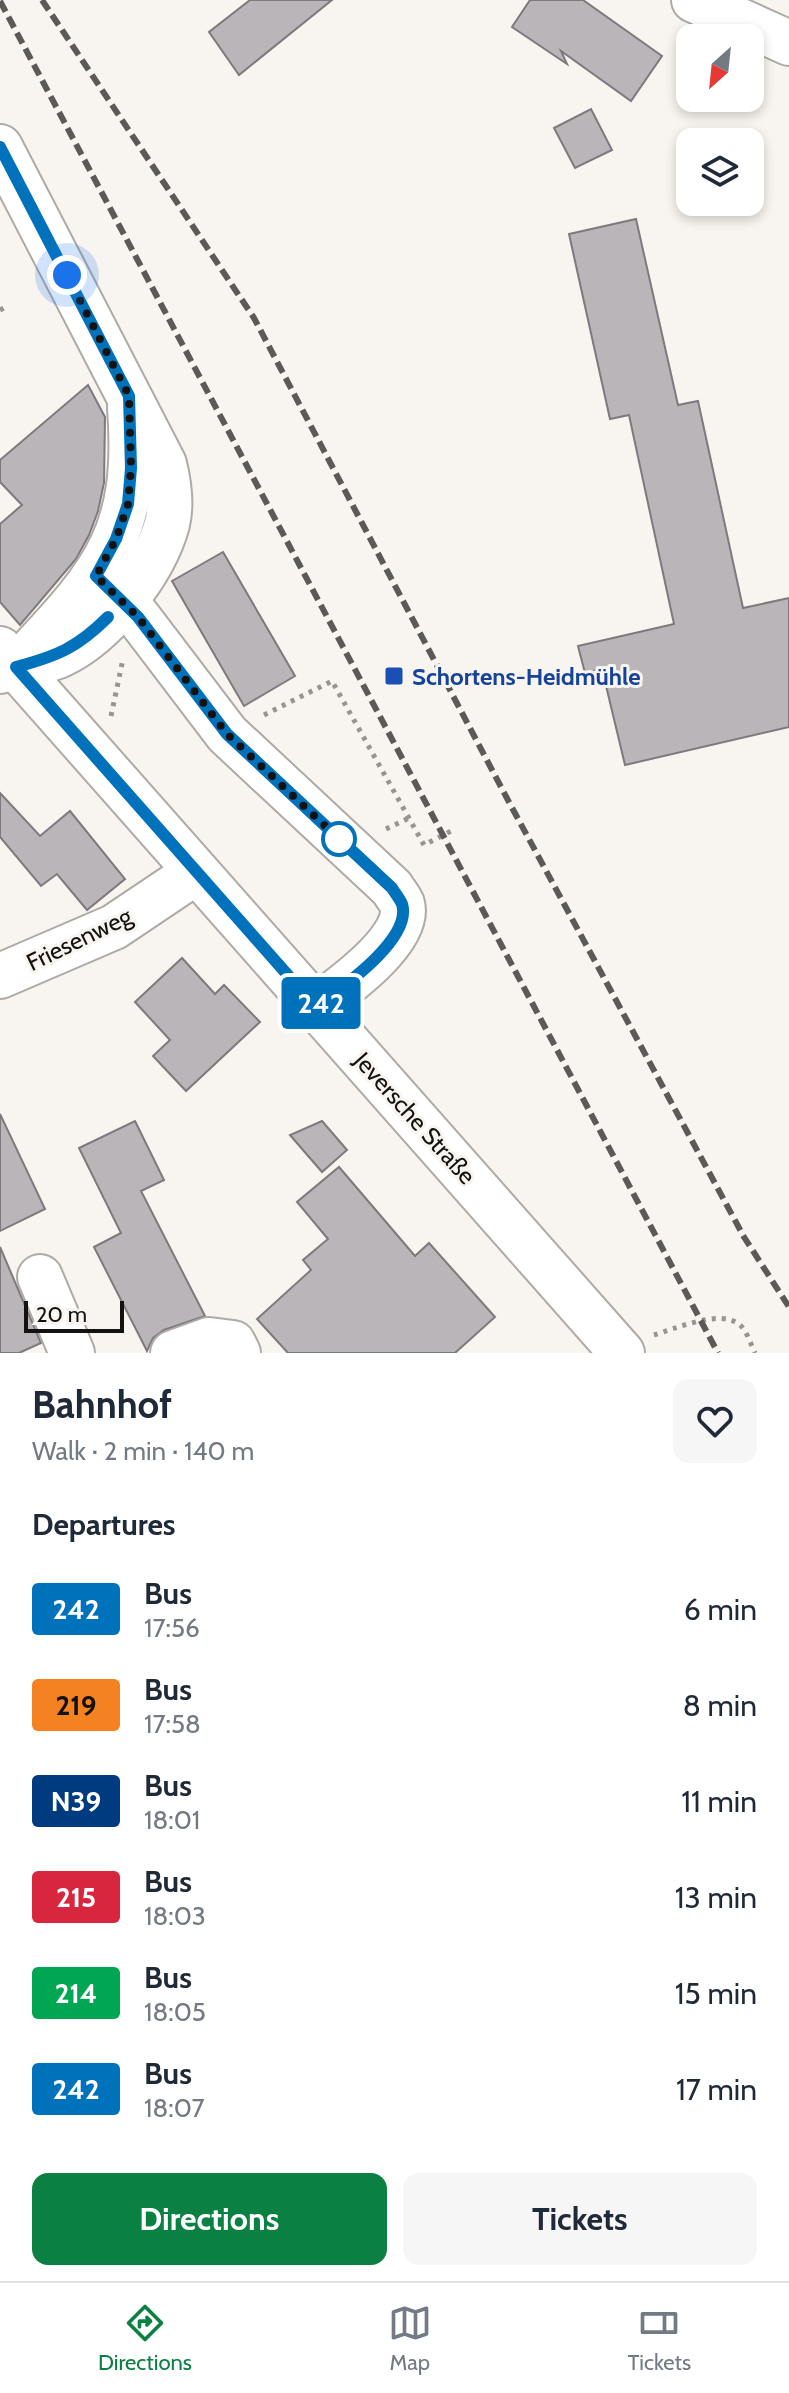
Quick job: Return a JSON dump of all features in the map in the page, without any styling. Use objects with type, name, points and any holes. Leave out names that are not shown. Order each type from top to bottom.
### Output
[{"type":"street","points":[[694,0],[789,43]]},
{"type":"street","points":[[0,147],[129,396],[131,468],[128,504],[116,539],[109,589],[92,633],[59,655],[5,662]]},
{"type":"street","points":[[109,589],[227,734],[392,888],[403,906],[400,928],[383,950],[316,1007]]},
{"type":"street","name":"Jeversche Straße","points":[[5,662],[196,872],[622,1353]]},
{"type":"street","name":"Friesenweg","points":[[0,976],[114,927],[196,872]]},
{"type":"street","points":[[40,1277],[72,1353]]},
{"type":"street","points":[[173,1353],[209,1340],[233,1343],[238,1353]]},
{"type":"path","points":[[0,310],[8,306]]},
{"type":"path","points":[[227,734],[332,681],[424,845],[455,829]]},
{"type":"building","points":[[250,0],[332,0],[239,75],[209,32]]},
{"type":"building","points":[[530,0],[583,0],[662,56],[631,101],[561,51],[567,64],[512,27]]},
{"type":"building","points":[[591,109],[612,150],[575,168],[554,128]]},
{"type":"building","points":[[636,219],[678,405],[698,401],[743,608],[789,598],[789,727],[625,765],[602,669],[585,673],[578,646],[674,624],[629,415],[610,419],[569,234]]},
{"type":"building","points":[[88,385],[105,417],[104,483],[98,511],[76,559],[20,625],[0,602],[0,524],[22,505],[0,482],[0,460]]},
{"type":"building","points":[[223,552],[295,676],[244,706],[172,581]]},
{"type":"building","points":[[0,793],[40,836],[70,811],[125,879],[87,910],[57,874],[41,886],[0,837]]},
{"type":"building","points":[[182,958],[215,994],[224,985],[260,1022],[186,1091],[153,1056],[170,1040],[135,1002]]},
{"type":"building","points":[[0,1114],[45,1209],[0,1231]]},
{"type":"building","points":[[135,1121],[164,1180],[141,1191],[205,1316],[164,1330],[153,1338],[147,1351],[94,1247],[121,1233],[79,1148]]},
{"type":"building","points":[[322,1121],[347,1150],[322,1172],[290,1135]]},
{"type":"building","points":[[339,1167],[415,1256],[429,1243],[495,1317],[455,1353],[288,1353],[257,1319],[311,1270],[303,1260],[328,1239],[297,1202]]},
{"type":"building","points":[[0,1247],[41,1343],[19,1353],[0,1353]]},
{"type":"railway","points":[[42,0],[254,318],[510,804],[744,1237],[789,1307]]},
{"type":"railway","points":[[0,1],[718,1353]]},
{"type":"bus line","name":"242","points":[[0,147],[129,396],[131,468],[128,504],[116,539],[96,576],[138,617],[227,734],[392,888],[403,906],[400,928],[383,950],[316,1007],[16,667],[59,655],[92,633],[108,617]]},
{"type":"place","name":"Schortens-Heidmühle","points":[[394,676]]},
{"type":"route","points":[[67,275],[129,396],[131,468],[128,504],[116,539],[96,576],[138,617],[227,734],[339,839]]}]
